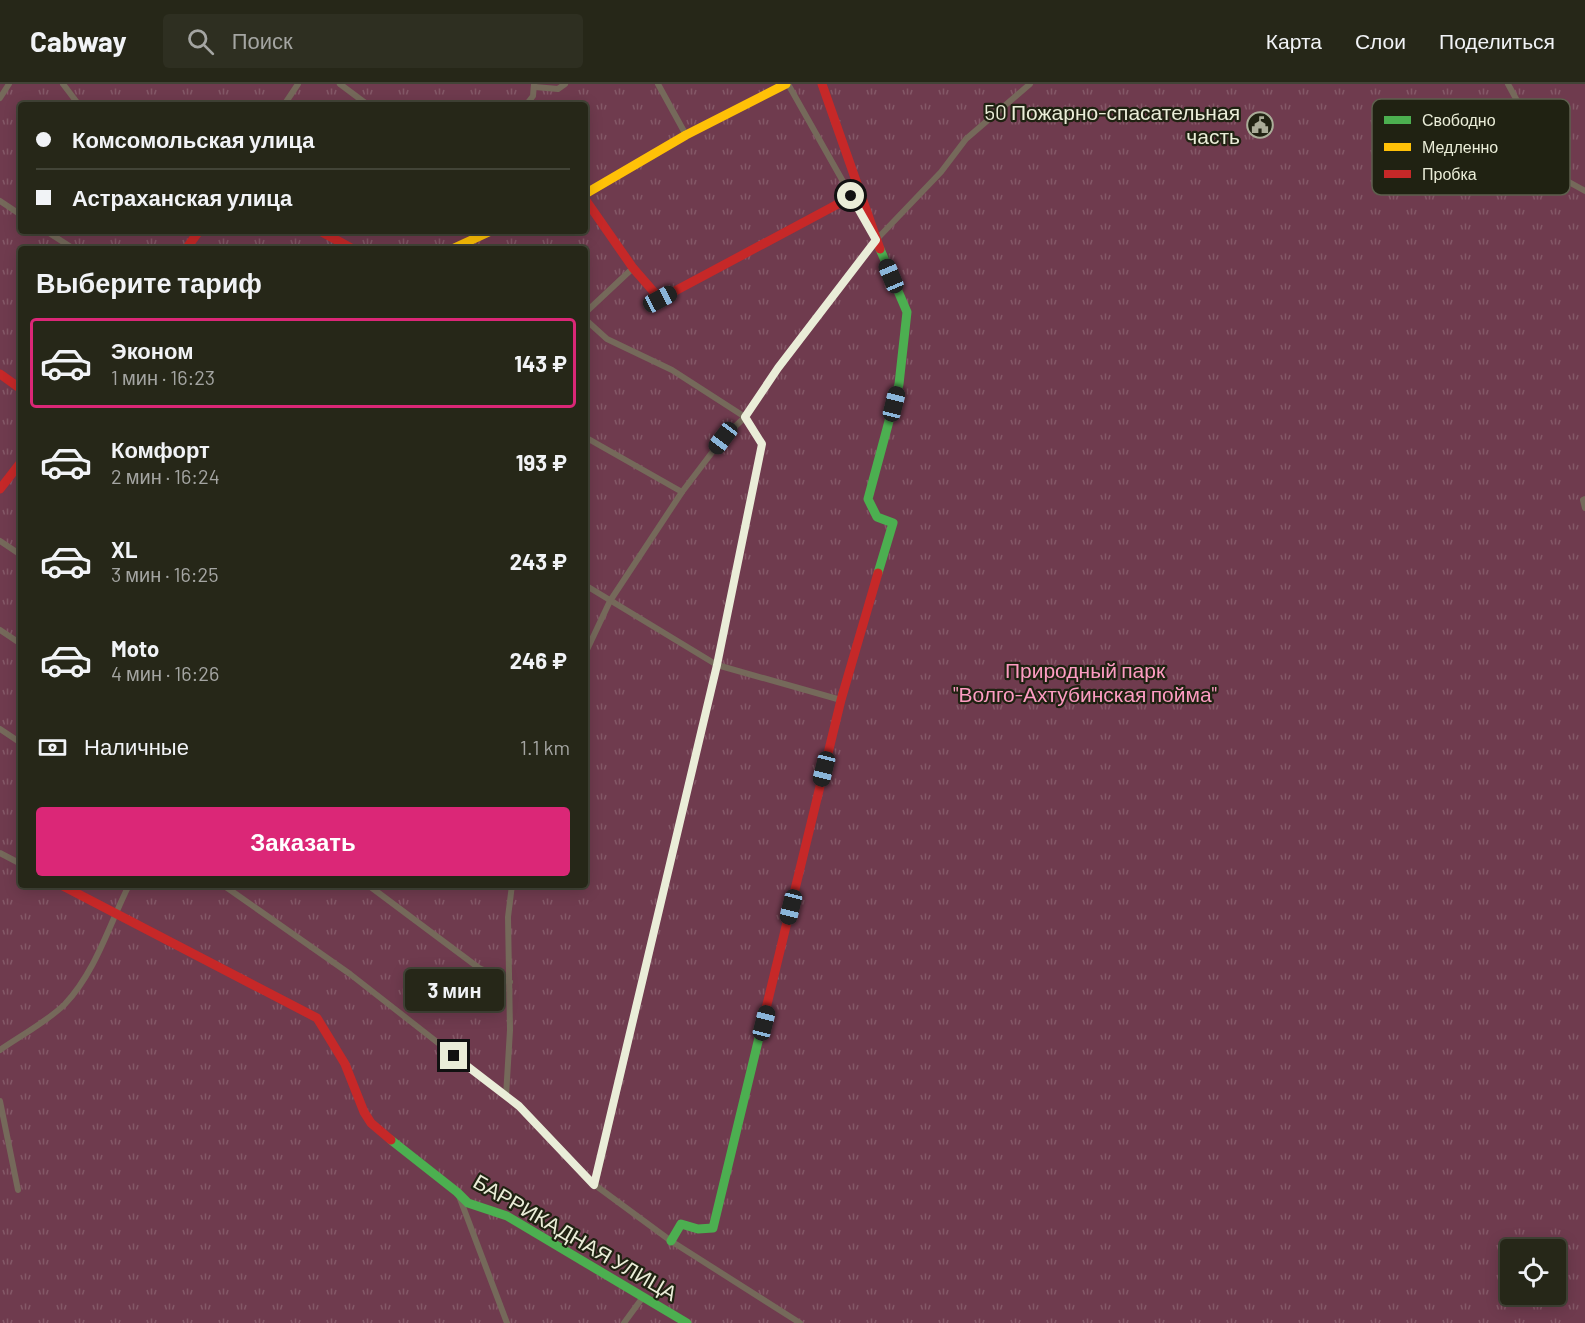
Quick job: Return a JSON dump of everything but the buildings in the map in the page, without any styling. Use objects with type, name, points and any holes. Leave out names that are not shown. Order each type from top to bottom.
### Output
[{"type":"street","points":[[0,98],[9,84]]},
{"type":"street","points":[[63,84],[77,102]]},
{"type":"street","points":[[286,102],[298,84]]},
{"type":"street","points":[[340,84],[364,102]]},
{"type":"street","points":[[528,102],[533,96],[534,86],[558,89],[565,84]]},
{"type":"street","points":[[658,84],[686,135]]},
{"type":"street","points":[[588,192],[686,135],[787,84],[876,240]]},
{"type":"street","points":[[672,1241],[681,1224],[698,1229],[713,1228],[841,700],[893,523],[877,517],[868,499],[898,384],[907,312],[876,240],[822,84]]},
{"type":"street","points":[[588,648],[610,601],[682,492],[723,438],[745,417],[778,368],[876,240],[941,172],[966,139],[1030,84]]},
{"type":"street","points":[[1508,84],[1516,99]]},
{"type":"street","points":[[1570,183],[1585,191]]},
{"type":"street","points":[[588,203],[633,268],[660,299],[851,196]]},
{"type":"street","points":[[0,201],[18,213]]},
{"type":"street","points":[[51,234],[69,246]]},
{"type":"street","points":[[326,234],[348,246]]},
{"type":"street","points":[[458,246],[484,234]]},
{"type":"street","points":[[588,310],[633,268]]},
{"type":"street","points":[[588,322],[607,339],[672,370],[745,417],[762,444],[717,665],[594,1185]]},
{"type":"street","points":[[0,374],[18,387]]},
{"type":"street","points":[[588,439],[682,492]]},
{"type":"street","points":[[0,489],[18,466]]},
{"type":"street","points":[[1585,499],[1583,500],[1585,508]]},
{"type":"street","points":[[0,541],[18,553]]},
{"type":"street","points":[[588,587],[717,665],[841,700]]},
{"type":"street","points":[[0,630],[18,642]]},
{"type":"street","points":[[0,729],[18,741]]},
{"type":"street","points":[[0,853],[18,862]]},
{"type":"street","name":"БАРРИКАДНАЯ УЛИЦА","points":[[67,888],[317,1018],[345,1064],[364,1112],[371,1123],[386,1137],[458,1192],[468,1203],[507,1216],[687,1323]]},
{"type":"street","points":[[0,1050],[62,1006],[71,997],[92,966],[128,888]]},
{"type":"street","points":[[227,888],[350,974],[519,1106],[594,1185],[672,1241],[801,1323]]},
{"type":"street","points":[[372,888],[479,968],[510,982]]},
{"type":"street","points":[[506,1096],[510,1030],[508,917],[512,888]]},
{"type":"street","points":[[0,1101],[18,1190]]},
{"type":"street","points":[[458,1192],[507,1323]]},
{"type":"street","points":[[624,1323],[643,1297]]},
{"type":"green space","name":"Природный парк \"Волго-Ахтубинская пойма\"","points":[[0,84],[1585,84],[1585,1323],[0,1323]]},
{"type":"traffic: fast","points":[[878,573],[893,523],[877,517],[868,499],[899,384],[907,312],[880,249]]},
{"type":"traffic: fast","points":[[671,1241],[681,1224],[698,1229],[713,1228],[762,1025]]},
{"type":"traffic: fast","points":[[391,1140],[468,1203],[507,1216],[687,1323]]},
{"type":"traffic: slow","points":[[588,192],[686,135],[786,84]]},
{"type":"traffic: slow","points":[[458,246],[484,234]]},
{"type":"traffic: jam","points":[[822,84],[880,249]]},
{"type":"traffic: jam","points":[[588,203],[633,268],[660,299],[851,197]]},
{"type":"traffic: jam","points":[[188,246],[197,234]]},
{"type":"traffic: jam","points":[[326,234],[348,246]]},
{"type":"traffic: jam","points":[[0,374],[18,387]]},
{"type":"traffic: jam","points":[[0,489],[18,466]]},
{"type":"traffic: jam","points":[[762,1025],[841,700],[878,573]]},
{"type":"traffic: jam","points":[[67,888],[317,1018],[345,1064],[364,1112],[371,1123],[391,1140]]},
{"type":"place","name":"50 Пожарно-спасательная часть","points":[[1260,125]]},
{"type":"route","points":[[454,1056],[519,1106],[594,1185],[717,665],[762,444],[745,417],[778,368],[876,240],[851,196]]}]
